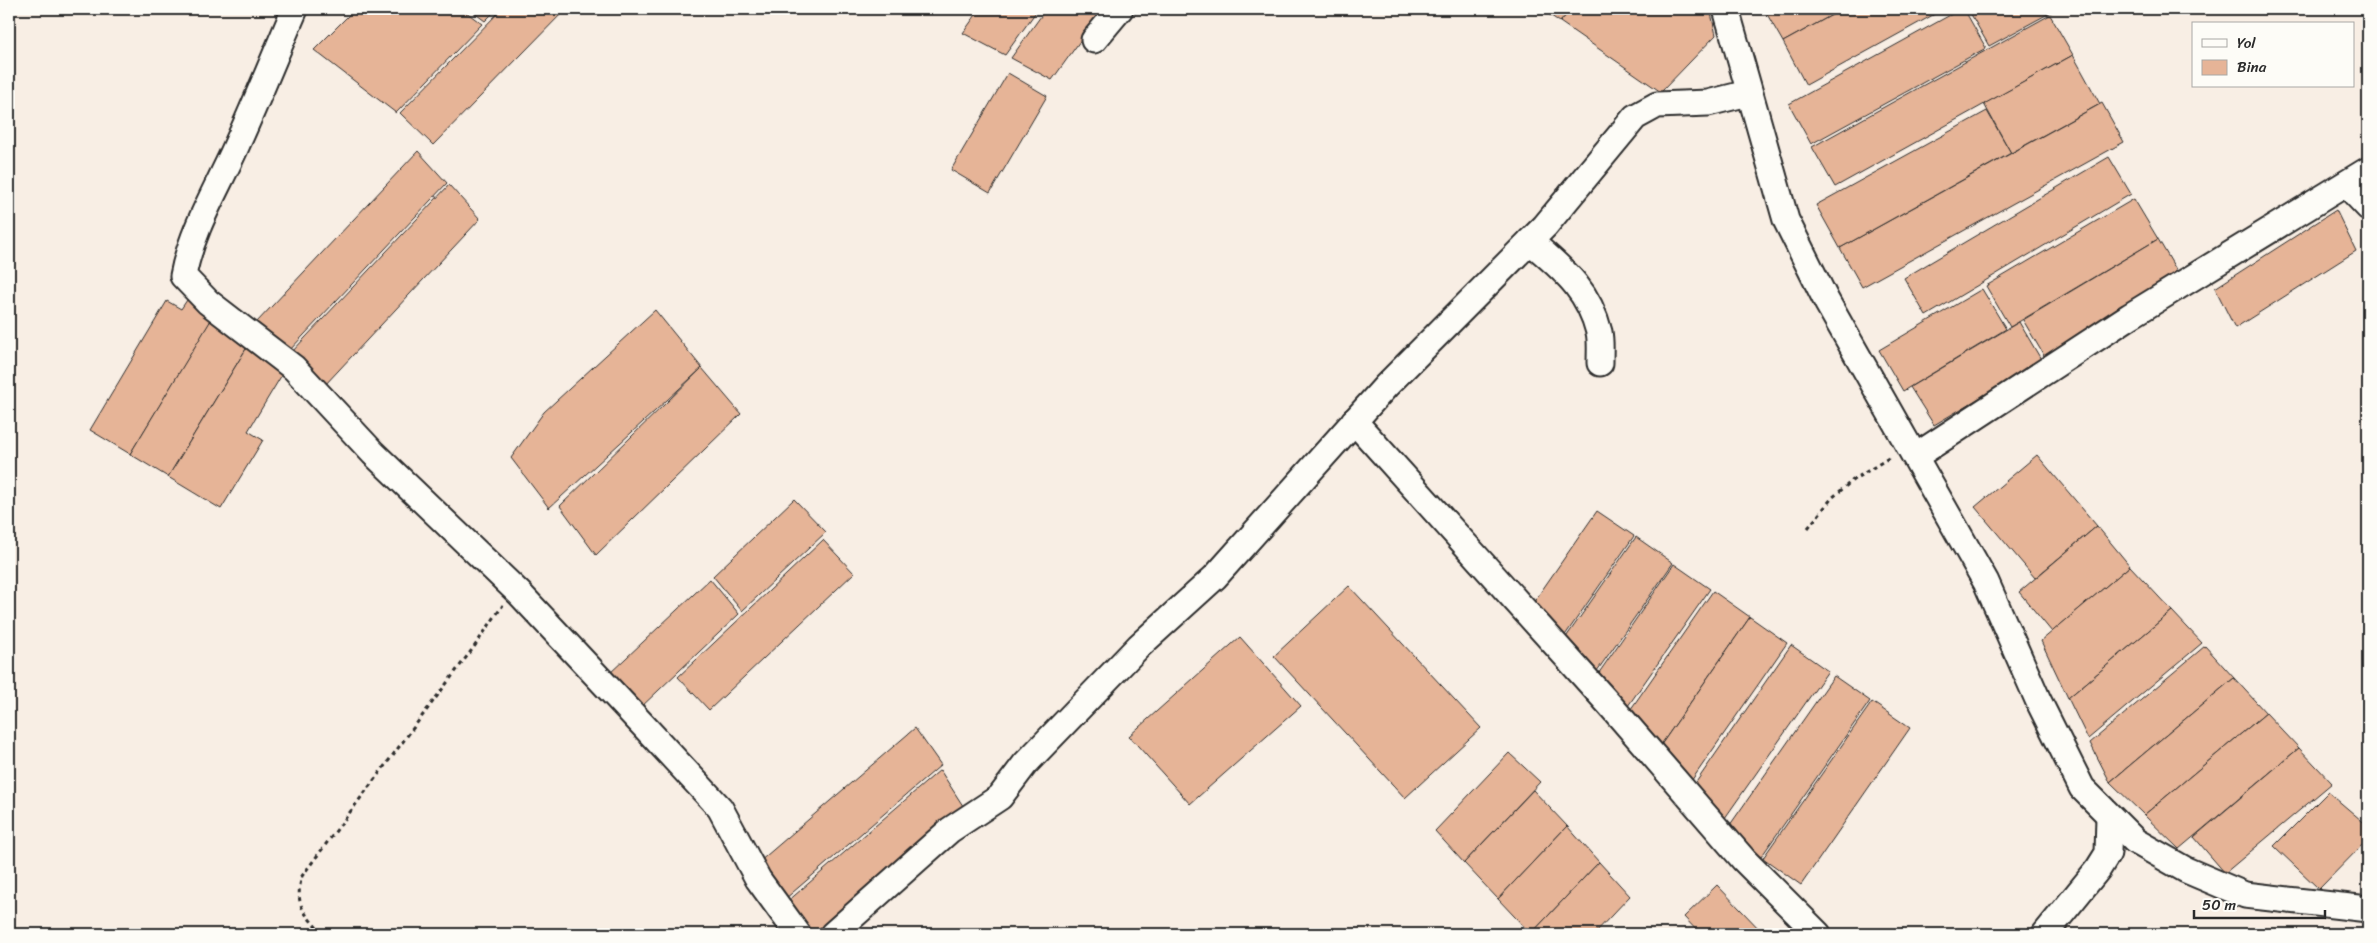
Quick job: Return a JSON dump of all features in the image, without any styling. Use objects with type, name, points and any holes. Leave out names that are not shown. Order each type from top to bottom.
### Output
[{"type":"street","points":[[296,9],[238,143],[193,237],[187,253],[183,276],[208,302],[294,368],[373,453],[514,588],[720,808],[758,879],[798,934]]},
{"type":"street","points":[[1094,40],[1120,9]]},
{"type":"street","points":[[1726,9],[1748,93],[1786,220],[1828,302],[1986,582],[2038,700],[2082,788],[2135,840],[2186,870],[2244,895],[2368,908]]},
{"type":"street","points":[[833,934],[950,830],[1000,797],[1025,764],[1139,646],[1215,577],[1393,379],[1545,226],[1635,117],[1657,105],[1708,103],[1748,93]]},
{"type":"street","points":[[1912,451],[2368,170]]},
{"type":"street","points":[[2346,184],[2368,207]]},
{"type":"street","points":[[1530,241],[1564,272],[1586,296],[1599,333],[1600,362]]},
{"type":"street","points":[[1354,421],[1609,704],[1744,860],[1818,934]]},
{"type":"street","points":[[2045,934],[2098,869],[2108,853],[2109,816]]},
{"type":"path","points":[[1808,528],[1832,498],[1853,480],[1912,451]]},
{"type":"path","points":[[322,934],[302,909],[297,893],[302,876],[474,648],[514,588]]},
{"type":"building","points":[[355,9],[462,9],[482,24],[396,113],[314,50]]},
{"type":"building","points":[[469,9],[497,9],[485,21]]},
{"type":"building","points":[[502,9],[566,9],[433,145],[400,113]]},
{"type":"building","points":[[980,9],[1038,9],[1005,55],[963,33]]},
{"type":"building","points":[[1046,9],[1103,9],[1052,80],[1011,58]]},
{"type":"building","points":[[1541,9],[1572,9],[1560,22]]},
{"type":"building","points":[[1572,9],[1710,9],[1716,35],[1661,92],[1560,22]]},
{"type":"building","points":[[1764,9],[1843,9],[1783,42]]},
{"type":"building","points":[[1843,9],[1930,9],[1933,15],[1806,85],[1783,42]]},
{"type":"building","points":[[1930,9],[1944,9],[1933,15]]},
{"type":"building","points":[[1964,9],[1986,48],[1811,144],[1789,104]]},
{"type":"building","points":[[1968,9],[2057,9],[1989,46]]},
{"type":"building","points":[[2050,15],[2073,55],[1835,187],[1812,147]]},
{"type":"building","points":[[2073,55],[2100,104],[2011,153],[1984,104]]},
{"type":"building","points":[[1008,73],[1047,96],[990,193],[951,170]]},
{"type":"building","points":[[2102,103],[2124,142],[1862,287],[1840,248]]},
{"type":"building","points":[[1987,111],[2011,153],[1840,248],[1816,205]]},
{"type":"building","points":[[418,151],[447,183],[288,352],[256,323]]},
{"type":"building","points":[[2109,157],[2131,194],[1926,316],[1904,278]]},
{"type":"building","points":[[449,185],[480,219],[324,386],[290,354]]},
{"type":"building","points":[[2134,199],[2158,239],[2010,327],[1986,286]]},
{"type":"building","points":[[2336,210],[2356,251],[2235,328],[2215,288]]},
{"type":"building","points":[[2158,239],[2181,278],[2046,359],[2023,320]]},
{"type":"building","points":[[1982,289],[2006,329],[1903,391],[1879,350]]},
{"type":"building","points":[[187,300],[214,316],[130,454],[90,430],[167,301],[181,309]]},
{"type":"building","points":[[655,310],[702,368],[549,508],[511,458],[544,412]]},
{"type":"building","points":[[211,320],[249,344],[168,477],[130,454]]},
{"type":"building","points":[[2019,322],[2042,361],[1934,425],[1910,387]]},
{"type":"building","points":[[249,344],[283,373],[248,431],[263,440],[221,509],[168,477]]},
{"type":"building","points":[[702,368],[741,414],[596,555],[560,506]]},
{"type":"building","points":[[2037,455],[2097,526],[2035,578],[1975,507]]},
{"type":"building","points":[[794,499],[826,532],[742,611],[713,576]]},
{"type":"building","points":[[1597,511],[1634,536],[1561,641],[1531,606]]},
{"type":"building","points":[[2097,526],[2130,566],[2052,632],[2019,592]]},
{"type":"building","points":[[1636,537],[1673,563],[1592,678],[1562,643]]},
{"type":"building","points":[[823,540],[854,573],[709,710],[678,677]]},
{"type":"building","points":[[1674,564],[1710,589],[1623,713],[1594,680]]},
{"type":"building","points":[[2130,566],[2172,611],[2068,698],[2041,641]]},
{"type":"building","points":[[710,579],[739,614],[639,709],[609,674]]},
{"type":"building","points":[[1349,586],[1481,728],[1405,798],[1274,656]]},
{"type":"building","points":[[1713,591],[1750,617],[1656,752],[1626,716]]},
{"type":"building","points":[[2172,611],[2202,643],[2088,739],[2068,698]]},
{"type":"building","points":[[1750,617],[1787,643],[1687,787],[1656,752]]},
{"type":"building","points":[[1240,637],[1301,706],[1190,804],[1129,736]]},
{"type":"building","points":[[1791,645],[1828,671],[1720,825],[1690,791]]},
{"type":"building","points":[[2205,646],[2234,678],[2110,782],[2090,743]]},
{"type":"building","points":[[1834,676],[1870,701],[1761,857],[1725,832]]},
{"type":"building","points":[[2234,678],[2266,713],[2144,815],[2110,782]]},
{"type":"building","points":[[1872,702],[1910,728],[1801,885],[1763,858]]},
{"type":"building","points":[[2266,713],[2299,748],[2179,849],[2144,815]]},
{"type":"building","points":[[915,728],[941,765],[785,899],[759,862]]},
{"type":"building","points":[[2299,748],[2332,783],[2225,873],[2194,837]]},
{"type":"building","points":[[1509,753],[1540,782],[1464,863],[1435,831]]},
{"type":"building","points":[[940,770],[965,809],[819,934],[810,934],[787,902]]},
{"type":"building","points":[[1533,790],[1567,826],[1498,899],[1464,863]]},
{"type":"building","points":[[2328,792],[2368,826],[2368,839],[2319,889],[2274,846]]},
{"type":"building","points":[[1567,826],[1599,862],[1531,934],[1498,899]]},
{"type":"building","points":[[1599,862],[1630,896],[1594,934],[1531,934]]},
{"type":"building","points":[[1717,885],[1764,934],[1700,934],[1684,917]]}]
